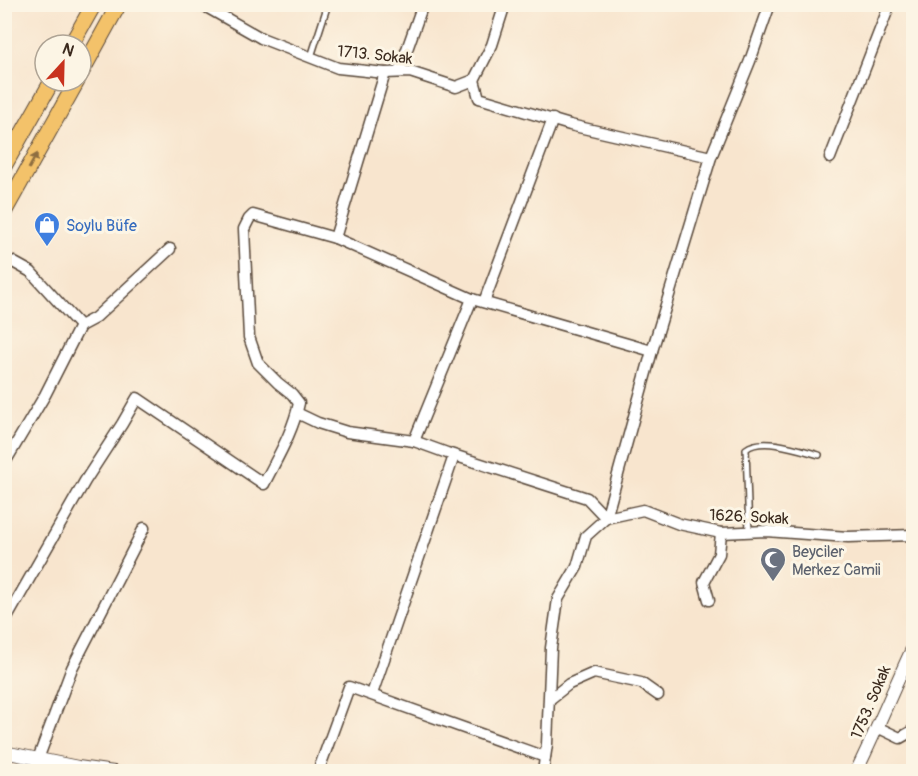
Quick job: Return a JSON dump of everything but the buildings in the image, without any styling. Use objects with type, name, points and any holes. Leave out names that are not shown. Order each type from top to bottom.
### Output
[{"type":"main road","points":[[78,33],[94,4]]},
{"type":"main road","points":[[93,51],[119,4]]},
{"type":"main road","points":[[4,166],[45,93]]},
{"type":"main road","points":[[4,212],[70,93]]},
{"type":"street","name":"1713. Sokak","points":[[201,4],[261,38],[338,68],[385,74],[410,72],[456,87],[474,80]]},
{"type":"street","points":[[399,72],[423,4]]},
{"type":"street","points":[[505,4],[492,45],[474,80],[478,98],[570,125],[711,157]]},
{"type":"street","points":[[543,771],[550,699],[551,648],[558,599],[577,567],[585,536],[606,518],[652,351],[711,157],[750,61],[770,4]]},
{"type":"street","points":[[830,158],[890,4]]},
{"type":"street","points":[[335,238],[385,74]]},
{"type":"street","points":[[484,302],[553,119]]},
{"type":"street","points":[[4,623],[137,398],[264,484],[284,445],[299,403],[258,363],[249,337],[244,229],[253,215],[335,238],[472,299],[652,351]]},
{"type":"street","points":[[4,464],[45,395],[80,326],[95,318],[170,249]]},
{"type":"street","points":[[4,257],[31,272],[80,326]]},
{"type":"street","points":[[414,441],[472,299]]},
{"type":"street","points":[[297,412],[318,423],[347,432],[414,441],[587,498],[606,518]]},
{"type":"street","points":[[372,694],[454,456]]},
{"type":"street","name":"1626. Sokak","points":[[606,518],[643,510],[679,524],[721,533],[766,531],[848,537],[914,535]]},
{"type":"street","points":[[37,765],[72,668],[144,528]]},
{"type":"street","points":[[708,600],[704,582],[719,554],[721,533]]},
{"type":"street","name":"1753. Sokak","points":[[856,771],[914,645]]},
{"type":"street","points":[[550,699],[569,684],[594,674],[642,683],[658,696]]},
{"type":"street","points":[[318,771],[349,687],[545,757]]},
{"type":"street","points":[[877,728],[900,738],[914,730]]},
{"type":"street","points":[[4,752],[37,765],[114,771]]},
{"type":"lane","points":[[311,57],[328,4]]},
{"type":"lane","points":[[749,532],[746,449],[752,444],[767,444],[792,447],[819,455]]},
{"type":"place","name":"Soylu Büfe","points":[[47,248]]},
{"type":"place","name":"Beyciler Merkez Camii","points":[[773,583]]}]
